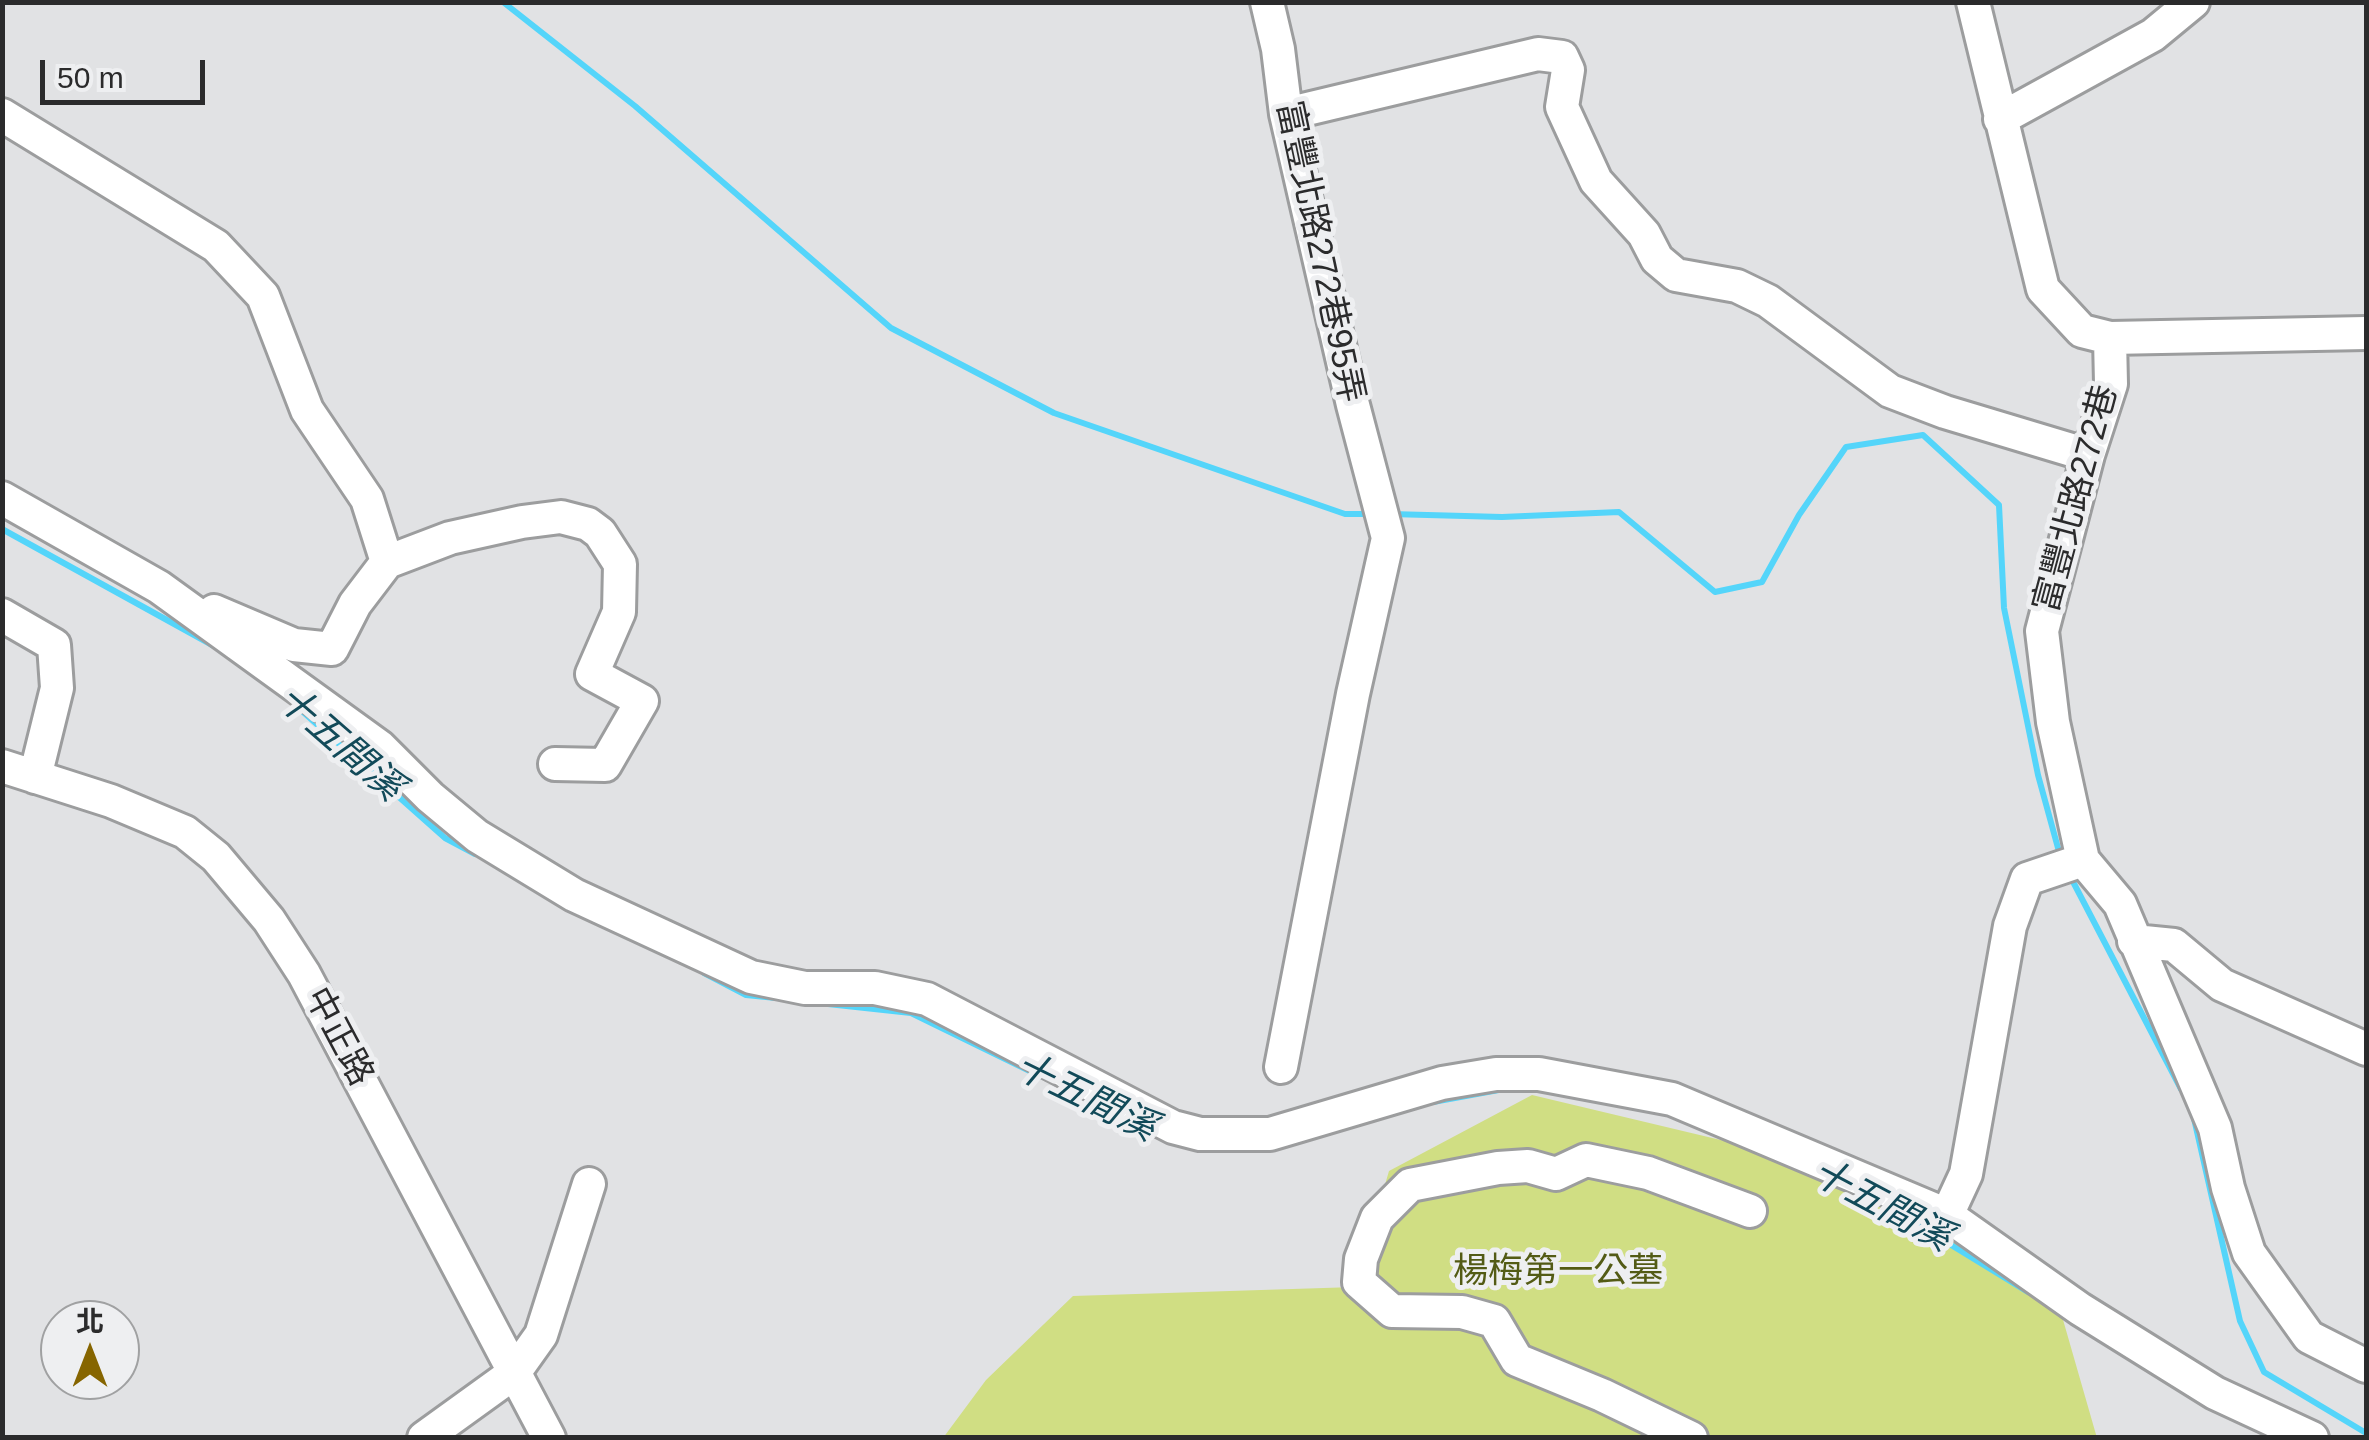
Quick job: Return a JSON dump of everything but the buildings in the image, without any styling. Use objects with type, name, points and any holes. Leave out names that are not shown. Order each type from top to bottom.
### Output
[{"type":"street","name":"富豐北路272巷95弄","points":[[1266,2],[1278,50],[1286,114],[1352,404],[1388,538],[1352,694],[1281,1066]]},
{"type":"street","name":"富豐北路272巷","points":[[1973,2],[2043,290],[2082,331],[2110,338],[2111,384],[2088,454],[2042,631],[2070,864],[2120,904],[2215,1128],[2228,1188],[2249,1253],[2309,1336],[2366,1366]]},
{"type":"street","points":[[2000,119],[2154,36],[2194,2]]},
{"type":"street","points":[[1286,114],[1538,54],[1562,57],[1568,70],[1562,107],[1596,181],[1676,276],[1737,286],[1768,301],[1890,392],[2088,454]]},
{"type":"street","points":[[2,114],[216,246],[263,296],[307,410],[367,499],[387,562]]},
{"type":"street","points":[[2110,338],[2366,333]]},
{"type":"street","points":[[2,498],[159,587],[294,645],[332,649],[354,604],[387,562],[450,538],[552,517],[574,519],[600,533],[620,564],[618,612],[592,674],[642,701],[605,765],[555,764]]},
{"type":"street","points":[[159,587],[380,747],[430,797],[477,836],[574,895],[752,977],[805,988],[875,988],[927,999],[1173,1128],[1200,1134],[1270,1134],[1442,1083],[1496,1074],[1539,1074],[1672,1099],[1947,1215],[2080,1310],[2215,1393],[2312,1438]]},
{"type":"street","points":[[2,615],[54,645],[57,688],[35,777]]},
{"type":"street","name":"中正路","points":[[2,766],[111,801],[185,832],[216,858],[269,920],[304,974],[549,1438]]},
{"type":"street","points":[[1947,1215],[1966,1174],[2010,926],[2027,879],[2070,864]]},
{"type":"street","points":[[2134,942],[2174,946],[2222,985],[2366,1048]]},
{"type":"street","points":[[1691,1438],[1518,1360],[1494,1321],[1462,1312],[1392,1310],[1358,1282],[1361,1259],[1377,1218],[1410,1185],[1498,1168],[1528,1166],[1556,1174],[1586,1160],[1648,1173],[1750,1212]]},
{"type":"street","points":[[424,1438],[514,1372],[540,1335],[589,1184]]},
{"type":"green space","name":"楊梅第一公墓","points":[[1532,1095],[1750,1147],[2049,1271],[2097,1438],[943,1438],[986,1380],[1073,1296],[1355,1287],[1389,1171]]},
{"type":"waterway","points":[[503,2],[635,106],[891,328],[1054,413],[1345,514],[1373,514]]},
{"type":"waterway","points":[[1390,514],[1502,517],[1619,512],[1715,592],[1762,582],[1799,515],[1846,447],[1923,435],[1999,505],[2004,608],[2038,775],[2061,859]]},
{"type":"waterway","name":"十五間溪","points":[[2,529],[214,646]]},
{"type":"waterway","name":"十五間溪","points":[[293,703],[445,838],[475,854]]},
{"type":"waterway","points":[[2069,874],[2181,1089]]},
{"type":"waterway","name":"十五間溪","points":[[704,973],[746,995],[776,998]]},
{"type":"waterway","name":"十五間溪","points":[[828,1004],[911,1013],[1040,1076]]},
{"type":"waterway","name":"十五間溪","points":[[1433,1102],[1504,1089]]},
{"type":"waterway","points":[[2193,1114],[2240,1321],[2264,1372],[2366,1433]]},
{"type":"waterway","name":"十五間溪","points":[[1889,1207],[2028,1292]]}]
